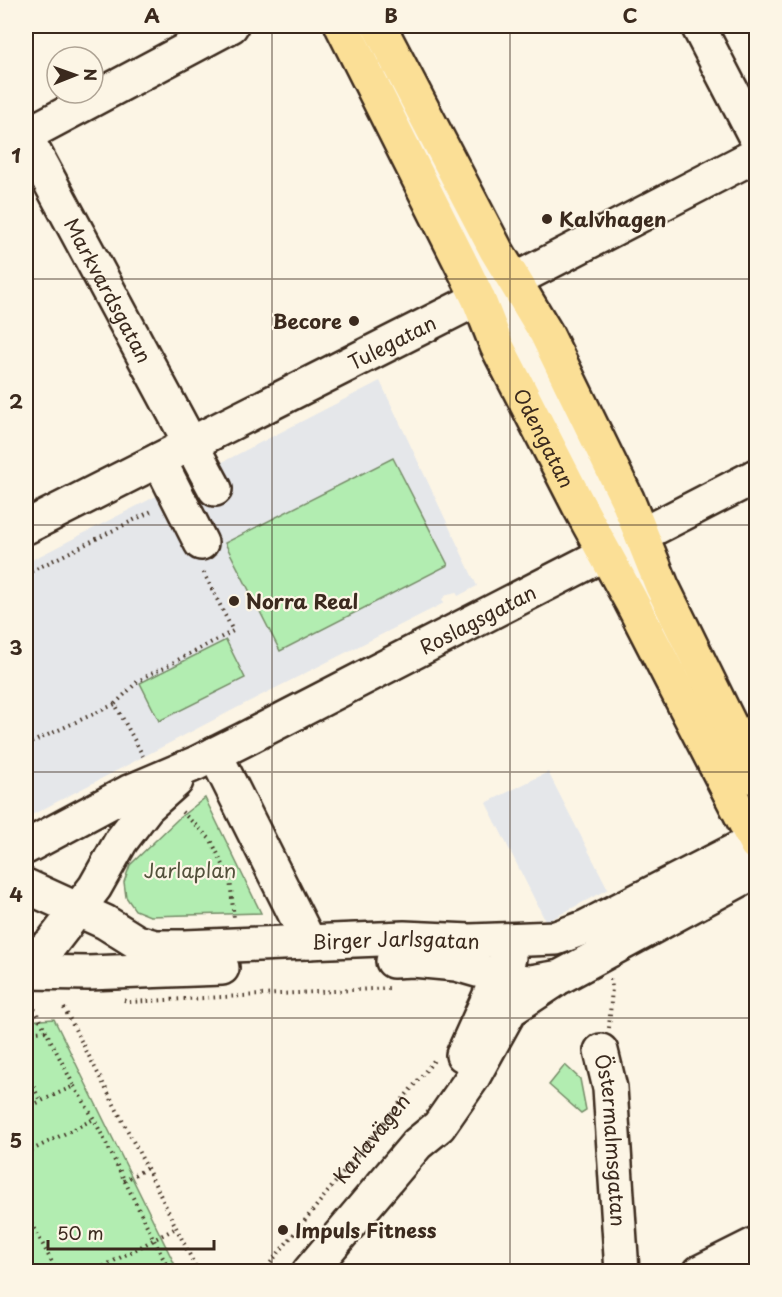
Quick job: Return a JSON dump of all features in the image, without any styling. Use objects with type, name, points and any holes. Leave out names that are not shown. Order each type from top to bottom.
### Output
[{"type":"main road","name":"Odengatan","points":[[342,26],[496,290],[546,333],[627,498],[623,544],[756,841]]},
{"type":"main road","name":"Odengatan","points":[[379,26],[496,250],[497,346],[579,506],[623,544],[662,586],[756,778]]},
{"type":"street","points":[[26,136],[231,26]]},
{"type":"street","name":"Odengatan","points":[[360,26],[496,290]]},
{"type":"street","points":[[698,26],[756,138]]},
{"type":"street","name":"Markvardsgatan","points":[[26,136],[215,489]]},
{"type":"street","name":"Tulegatan","points":[[26,527],[496,290],[756,155]]},
{"type":"street","points":[[159,460],[201,543]]},
{"type":"street","name":"Roslagsgatan","points":[[26,847],[129,792],[206,758],[756,476]]},
{"type":"street","points":[[206,758],[309,942]]},
{"type":"street","name":"Roslagsgatan","points":[[26,962],[51,944],[96,887],[121,841],[147,807],[206,758]]},
{"type":"street","name":"Birger Jarlsgatan","points":[[26,886],[105,922],[137,942],[154,946],[404,938],[470,941],[556,938],[586,927],[756,841]]},
{"type":"street","name":"Birger Jarlsgatan","points":[[26,972],[88,973],[413,960],[456,964],[515,981],[531,982],[560,977],[756,841]]},
{"type":"street","name":"Karlavägen","points":[[417,1144],[428,1119],[456,1070],[508,958],[556,938]]},
{"type":"street","points":[[470,941],[487,958],[498,977],[510,1010]]},
{"type":"street","name":"Karlavägen","points":[[309,1272],[417,1144],[439,1126],[473,1077],[510,1010],[560,977]]},
{"type":"street","name":"Östermalmsgatan","points":[[600,1051],[610,1088],[622,1272]]},
{"type":"street","points":[[700,1272],[756,1244]]},
{"type":"path","points":[[26,574],[178,498]]},
{"type":"path","points":[[26,745],[115,704],[138,681],[233,631],[195,553],[201,543]]},
{"type":"path","points":[[115,704],[147,763]]},
{"type":"path","points":[[177,808],[212,840],[230,879],[234,920]]},
{"type":"path","name":"Östermalmsgatan","points":[[600,1051],[610,1024],[612,988],[610,976]]},
{"type":"path","name":"Birger Jarlsgatan","points":[[121,999],[130,1002],[390,989],[398,981]]},
{"type":"path","points":[[34,1008],[74,1086],[94,1119],[170,1272]]},
{"type":"path","points":[[64,1008],[198,1272]]},
{"type":"path","points":[[26,1033],[46,1031]]},
{"type":"path","name":"Karlavägen","points":[[263,1272],[434,1062],[439,1052]]},
{"type":"path","points":[[26,1071],[40,1101]]},
{"type":"path","points":[[26,1108],[74,1086]]},
{"type":"path","points":[[26,1153],[94,1119]]},
{"type":"path","points":[[124,1180],[147,1168]]},
{"type":"path","points":[[26,1212],[57,1272]]},
{"type":"path","points":[[93,1272],[176,1228]]},
{"type":"shaded area","name":"Norra Real","points":[[380,381],[477,586],[458,596],[456,592],[448,594],[442,599],[444,603],[26,818],[26,563]]},
{"type":"shaded area","points":[[548,772],[608,889],[546,922],[486,803]]},
{"type":"green space","points":[[393,458],[448,565],[280,651],[225,543]]},
{"type":"green space","points":[[226,640],[245,678],[159,721],[140,683]]},
{"type":"green space","name":"Jarlaplan","points":[[205,798],[261,913],[150,916],[135,910],[126,897],[124,882],[130,865],[179,818]]},
{"type":"green space","points":[[54,1019],[178,1271],[26,1271],[26,1021]]},
{"type":"green space","points":[[565,1065],[580,1079],[586,1110],[581,1113],[549,1085]]},
{"type":"place","name":"Kalvhagen","points":[[547,219]]},
{"type":"place","name":"Becore","points":[[354,321]]},
{"type":"place","name":"Norra Real","points":[[234,601]]},
{"type":"place","name":"Impuls Fitness","points":[[283,1230]]}]
